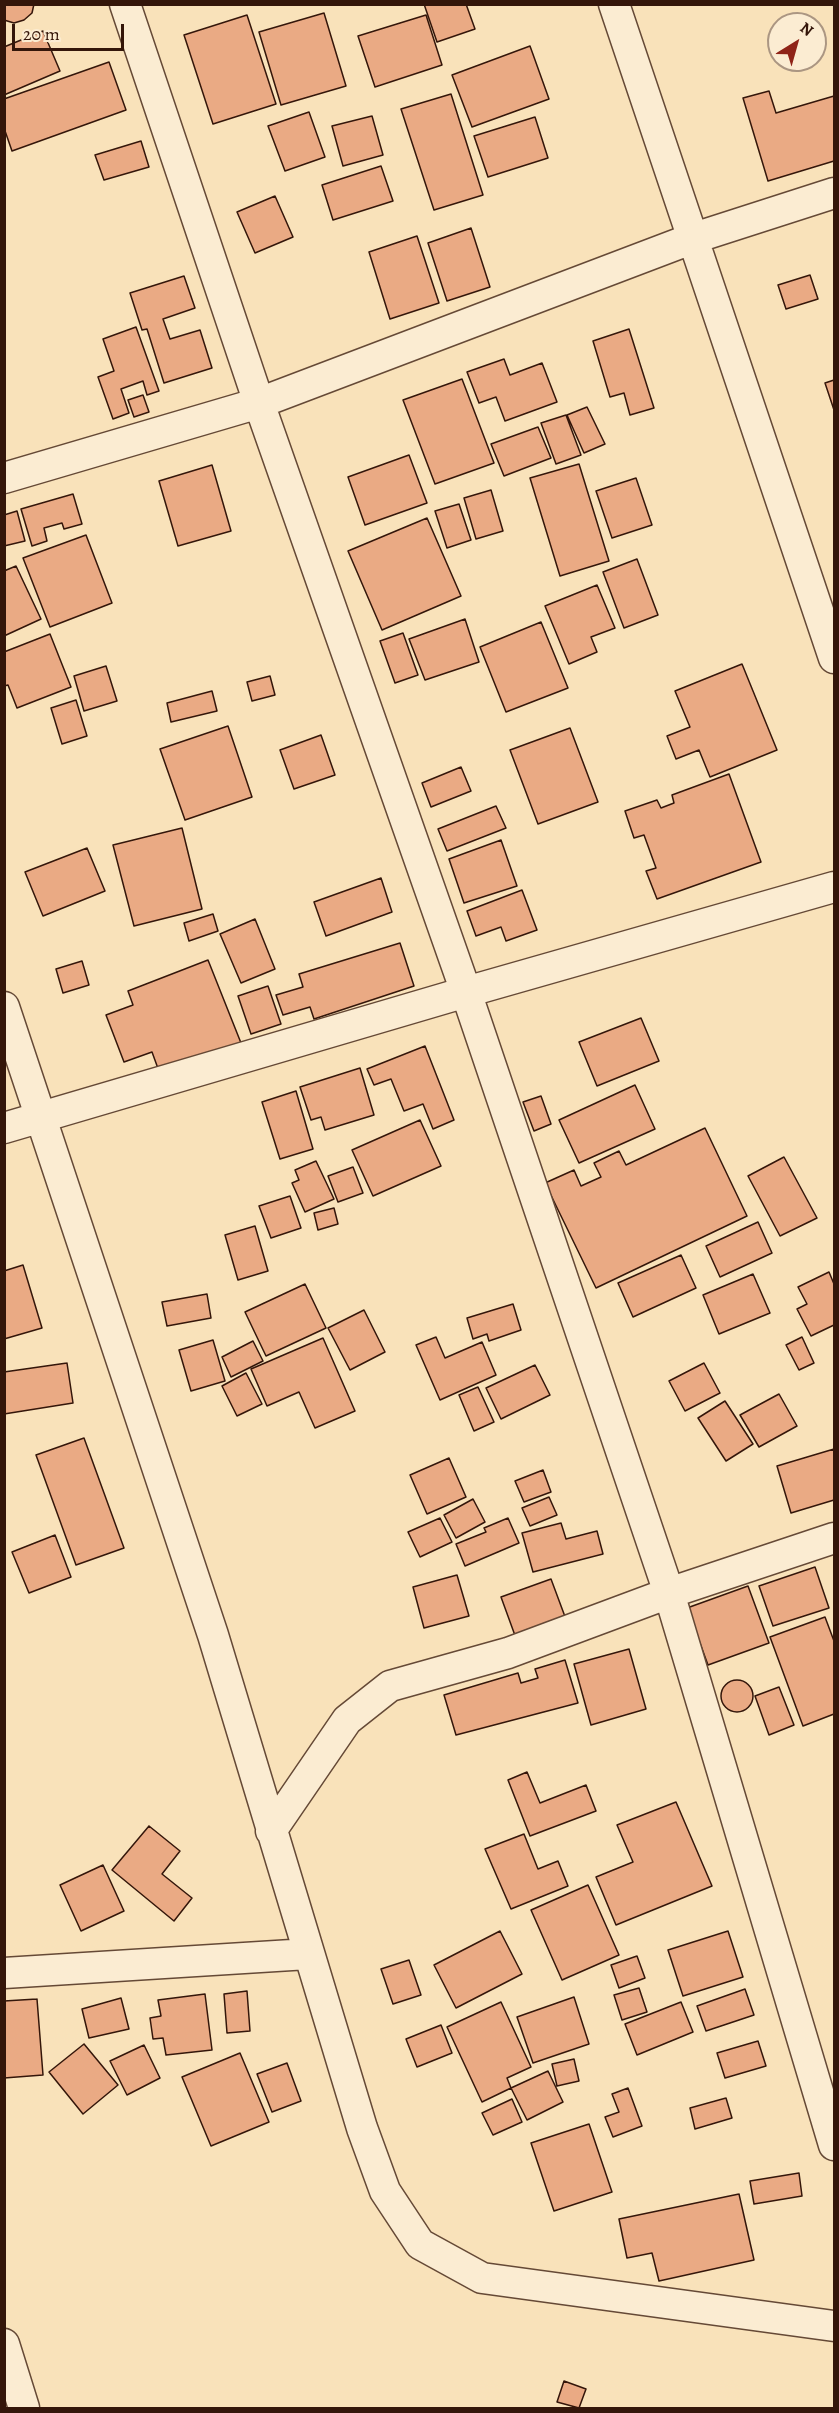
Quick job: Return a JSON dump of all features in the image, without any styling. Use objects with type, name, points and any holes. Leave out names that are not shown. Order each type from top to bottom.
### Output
[{"type":"street","points":[[124,4],[259,403],[466,992],[669,1593],[834,2145]]},
{"type":"street","points":[[614,4],[691,239],[834,658]]},
{"type":"street","points":[[4,478],[259,403],[691,239],[834,193]]},
{"type":"street","points":[[4,1128],[834,887]]},
{"type":"street","points":[[4,1007],[213,1635],[362,2128],[386,2191],[420,2244],[482,2278],[834,2326]]},
{"type":"street","points":[[271,1831],[347,1720],[390,1686],[508,1653],[669,1593],[834,1538]]},
{"type":"street","points":[[4,1973],[308,1954]]},
{"type":"street","points":[[4,2344],[24,2409]]},
{"type":"building","points":[[4,4],[34,4],[32,13],[24,20],[14,23],[4,20]]},
{"type":"building","points":[[424,4],[466,4],[475,29],[437,42]]},
{"type":"building","points":[[324,13],[346,86],[281,105],[259,32]]},
{"type":"building","points":[[247,15],[276,104],[213,124],[184,35]]},
{"type":"building","points":[[426,15],[442,65],[375,87],[358,36]]},
{"type":"building","points":[[43,31],[60,71],[4,95],[4,47]]},
{"type":"building","points":[[530,46],[549,99],[472,127],[452,75]]},
{"type":"building","points":[[109,62],[126,110],[12,151],[4,128],[4,99]]},
{"type":"building","points":[[769,91],[776,113],[834,96],[834,161],[768,181],[743,98]]},
{"type":"building","points":[[451,94],[483,195],[434,210],[401,109]]},
{"type":"building","points":[[309,112],[325,157],[285,171],[268,126]]},
{"type":"building","points":[[372,116],[383,155],[343,166],[332,126]]},
{"type":"building","points":[[535,117],[548,158],[488,177],[474,136]]},
{"type":"building","points":[[141,141],[149,167],[104,180],[95,155]]},
{"type":"building","points":[[381,166],[393,201],[333,220],[322,185]]},
{"type":"building","points":[[275,196],[293,237],[255,253],[237,212]]},
{"type":"building","points":[[471,228],[490,287],[447,301],[428,243]]},
{"type":"building","points":[[417,236],[439,303],[390,319],[369,252]]},
{"type":"building","points":[[810,275],[818,299],[786,309],[778,285]]},
{"type":"building","points":[[184,276],[195,308],[163,319],[170,339],[200,330],[212,368],[164,383],[147,329],[142,330],[130,293]]},
{"type":"building","points":[[136,327],[159,391],[147,395],[143,381],[121,389],[129,413],[113,419],[98,377],[114,371],[103,339]]},
{"type":"building","points":[[629,329],[654,408],[630,415],[624,393],[610,397],[593,341]]},
{"type":"building","points":[[504,359],[510,375],[542,363],[557,402],[505,421],[496,397],[479,403],[467,372]]},
{"type":"building","points":[[462,379],[494,463],[435,484],[403,400]]},
{"type":"building","points":[[834,380],[834,410],[825,383]]},
{"type":"building","points":[[143,395],[149,412],[134,417],[128,400]]},
{"type":"building","points":[[587,407],[605,444],[584,453],[567,415]]},
{"type":"building","points":[[566,415],[581,455],[556,464],[541,423]]},
{"type":"building","points":[[538,427],[551,458],[504,476],[491,444]]},
{"type":"building","points":[[409,455],[427,503],[365,525],[348,477]]},
{"type":"building","points":[[579,464],[609,561],[560,576],[530,478]]},
{"type":"building","points":[[212,465],[231,531],[178,546],[159,481]]},
{"type":"building","points":[[636,478],[652,525],[612,538],[596,491]]},
{"type":"building","points":[[491,490],[503,531],[476,539],[464,498]]},
{"type":"building","points":[[73,494],[82,524],[64,529],[62,523],[44,528],[47,541],[32,546],[21,509]]},
{"type":"building","points":[[459,504],[471,540],[447,548],[435,511]]},
{"type":"building","points":[[17,511],[25,541],[4,546],[4,515]]},
{"type":"building","points":[[427,518],[461,596],[382,630],[348,551]]},
{"type":"building","points":[[86,535],[112,603],[50,627],[23,558]]},
{"type":"building","points":[[637,559],[658,615],[624,628],[603,572]]},
{"type":"building","points":[[16,566],[41,619],[4,636],[4,571]]},
{"type":"building","points":[[597,585],[615,628],[591,637],[597,652],[569,664],[545,606]]},
{"type":"building","points":[[465,619],[479,662],[425,680],[409,639]]},
{"type":"building","points":[[541,622],[568,688],[506,712],[480,647]]},
{"type":"building","points":[[403,633],[418,675],[395,683],[380,641]]},
{"type":"building","points":[[50,634],[71,687],[17,708],[8,685],[4,686],[4,652]]},
{"type":"building","points":[[742,664],[777,750],[710,777],[699,750],[676,759],[667,736],[690,727],[675,691]]},
{"type":"building","points":[[106,666],[117,701],[84,711],[74,676]]},
{"type":"building","points":[[270,676],[275,695],[252,701],[247,682]]},
{"type":"building","points":[[212,691],[217,711],[171,722],[167,703]]},
{"type":"building","points":[[76,700],[87,736],[62,744],[51,708]]},
{"type":"building","points":[[228,726],[252,797],[185,820],[160,749]]},
{"type":"building","points":[[570,728],[598,802],[538,824],[510,750]]},
{"type":"building","points":[[321,735],[335,775],[294,789],[280,750]]},
{"type":"building","points":[[461,767],[471,791],[431,807],[422,783]]},
{"type":"building","points":[[729,774],[761,862],[657,899],[646,871],[656,868],[644,835],[634,838],[625,811],[657,800],[661,808],[674,803],[672,795]]},
{"type":"building","points":[[496,806],[506,828],[447,851],[438,829]]},
{"type":"building","points":[[182,828],[202,909],[134,926],[113,845]]},
{"type":"building","points":[[501,840],[517,886],[464,903],[449,859]]},
{"type":"building","points":[[87,848],[105,891],[43,916],[25,872]]},
{"type":"building","points":[[381,878],[392,912],[326,936],[314,902]]},
{"type":"building","points":[[522,890],[537,930],[506,941],[501,927],[476,936],[467,911]]},
{"type":"building","points":[[213,914],[218,931],[189,941],[184,923]]},
{"type":"building","points":[[255,919],[275,969],[241,983],[220,934]]},
{"type":"building","points":[[400,943],[414,986],[314,1019],[310,1007],[283,1015],[276,995],[303,987],[299,974]]},
{"type":"building","points":[[208,960],[241,1043],[160,1074],[152,1052],[124,1062],[106,1015],[133,1005],[128,991]]},
{"type":"building","points":[[82,961],[89,985],[63,993],[56,969]]},
{"type":"building","points":[[268,986],[281,1024],[251,1034],[238,996]]},
{"type":"building","points":[[641,1018],[659,1061],[597,1086],[579,1042]]},
{"type":"building","points":[[425,1046],[454,1120],[433,1129],[423,1104],[404,1111],[391,1079],[374,1085],[367,1069]]},
{"type":"building","points":[[360,1068],[374,1115],[325,1130],[321,1117],[311,1120],[300,1087]]},
{"type":"building","points":[[635,1085],[655,1129],[579,1163],[559,1120]]},
{"type":"building","points":[[296,1091],[313,1149],[280,1159],[262,1102]]},
{"type":"building","points":[[541,1096],[551,1124],[534,1131],[523,1102]]},
{"type":"building","points":[[420,1120],[441,1166],[373,1196],[352,1150]]},
{"type":"building","points":[[705,1128],[747,1216],[596,1288],[545,1183],[574,1170],[581,1186],[601,1177],[594,1163],[619,1151],[626,1165]]},
{"type":"building","points":[[784,1157],[817,1218],[780,1236],[748,1176]]},
{"type":"building","points":[[316,1161],[334,1199],[305,1212],[292,1183],[299,1180],[295,1170]]},
{"type":"building","points":[[353,1167],[363,1193],[338,1202],[328,1176]]},
{"type":"building","points":[[290,1196],[301,1228],[271,1238],[259,1206]]},
{"type":"building","points":[[334,1208],[338,1224],[318,1230],[314,1213]]},
{"type":"building","points":[[758,1222],[772,1253],[720,1277],[706,1246]]},
{"type":"building","points":[[255,1226],[268,1271],[238,1280],[225,1235]]},
{"type":"building","points":[[681,1255],[696,1288],[633,1317],[618,1283]]},
{"type":"building","points":[[23,1265],[42,1328],[4,1339],[4,1271]]},
{"type":"building","points":[[829,1272],[834,1284],[834,1325],[811,1336],[797,1309],[807,1304],[798,1287]]},
{"type":"building","points":[[753,1274],[770,1313],[719,1334],[703,1295]]},
{"type":"building","points":[[305,1284],[326,1328],[266,1356],[245,1312]]},
{"type":"building","points":[[207,1294],[211,1318],[167,1326],[162,1302]]},
{"type":"building","points":[[513,1304],[521,1330],[489,1341],[487,1334],[473,1339],[467,1318]]},
{"type":"building","points":[[364,1310],[385,1352],[350,1370],[328,1328]]},
{"type":"building","points":[[436,1337],[445,1358],[482,1342],[496,1375],[440,1400],[416,1345]]},
{"type":"building","points":[[802,1337],[814,1363],[799,1370],[786,1345]]},
{"type":"building","points":[[323,1338],[355,1411],[315,1428],[299,1392],[267,1406],[251,1369]]},
{"type":"building","points":[[213,1340],[225,1381],[191,1391],[179,1350]]},
{"type":"building","points":[[253,1341],[263,1361],[231,1377],[222,1357]]},
{"type":"building","points":[[67,1363],[73,1403],[4,1414],[4,1372]]},
{"type":"building","points":[[704,1363],[720,1393],[685,1411],[669,1381]]},
{"type":"building","points":[[535,1365],[550,1395],[501,1419],[486,1388]]},
{"type":"building","points":[[246,1373],[262,1404],[237,1416],[222,1386]]},
{"type":"building","points":[[478,1387],[494,1422],[474,1431],[459,1395]]},
{"type":"building","points":[[779,1394],[797,1426],[759,1447],[740,1415]]},
{"type":"building","points":[[725,1401],[753,1444],[726,1461],[698,1418]]},
{"type":"building","points":[[84,1438],[124,1548],[76,1565],[36,1455]]},
{"type":"building","points":[[834,1449],[834,1500],[791,1513],[777,1466]]},
{"type":"building","points":[[449,1458],[466,1497],[427,1514],[410,1475]]},
{"type":"building","points":[[543,1470],[551,1492],[524,1502],[515,1481]]},
{"type":"building","points":[[549,1497],[557,1515],[530,1526],[522,1508]]},
{"type":"building","points":[[473,1499],[485,1522],[456,1538],[444,1515]]},
{"type":"building","points":[[440,1518],[452,1542],[420,1557],[408,1532]]},
{"type":"building","points":[[508,1518],[519,1543],[465,1566],[456,1544],[486,1532],[484,1528]]},
{"type":"building","points":[[561,1523],[566,1539],[597,1531],[603,1554],[533,1572],[522,1533]]},
{"type":"building","points":[[55,1535],[71,1577],[29,1593],[12,1552]]},
{"type":"building","points":[[815,1567],[829,1608],[773,1626],[759,1586]]},
{"type":"building","points":[[457,1575],[469,1616],[424,1628],[413,1587]]},
{"type":"building","points":[[551,1579],[567,1622],[517,1641],[501,1597]]},
{"type":"building","points":[[748,1586],[769,1643],[708,1665],[687,1608]]},
{"type":"building","points":[[825,1617],[834,1641],[834,1714],[803,1726],[770,1637]]},
{"type":"building","points":[[629,1649],[646,1709],[591,1725],[574,1664]]},
{"type":"building","points":[[565,1660],[578,1703],[456,1735],[444,1695],[518,1673],[521,1683],[538,1678],[535,1669]]},
{"type":"building","points":[[737,1680],[749,1684],[753,1696],[749,1708],[737,1712],[725,1708],[721,1696],[725,1684]]},
{"type":"building","points":[[779,1687],[794,1725],[769,1735],[755,1696]]},
{"type":"building","points":[[527,1772],[540,1803],[586,1785],[596,1811],[530,1836],[508,1780]]},
{"type":"building","points":[[676,1802],[712,1886],[616,1925],[596,1877],[633,1862],[617,1825]]},
{"type":"building","points":[[149,1826],[180,1851],[162,1874],[192,1898],[174,1921],[112,1870]]},
{"type":"building","points":[[524,1834],[538,1869],[558,1861],[568,1886],[511,1909],[485,1849]]},
{"type":"building","points":[[103,1865],[124,1911],[81,1931],[60,1885]]},
{"type":"building","points":[[588,1885],[619,1955],[562,1980],[531,1910]]},
{"type":"building","points":[[500,1931],[522,1974],[456,2008],[434,1965]]},
{"type":"building","points":[[728,1931],[743,1977],[683,1996],[668,1950]]},
{"type":"building","points":[[637,1956],[645,1978],[619,1988],[611,1965]]},
{"type":"building","points":[[409,1960],[421,1995],[393,2004],[381,1969]]},
{"type":"building","points":[[639,1988],[647,2012],[622,2020],[614,1995]]},
{"type":"building","points":[[745,1989],[754,2015],[706,2031],[697,2006]]},
{"type":"building","points":[[247,1991],[250,2031],[227,2033],[224,1994]]},
{"type":"building","points":[[205,1994],[212,2050],[166,2055],[163,2038],[153,2039],[150,2018],[161,2016],[158,2000]]},
{"type":"building","points":[[574,1997],[589,2044],[533,2063],[517,2017]]},
{"type":"building","points":[[121,1998],[129,2029],[89,2038],[82,2009]]},
{"type":"building","points":[[37,1999],[43,2075],[4,2078],[4,2001]]},
{"type":"building","points":[[501,2002],[531,2067],[507,2078],[511,2088],[482,2102],[447,2027]]},
{"type":"building","points":[[681,2002],[693,2032],[637,2055],[625,2024]]},
{"type":"building","points":[[441,2025],[452,2053],[417,2067],[406,2039]]},
{"type":"building","points":[[758,2041],[766,2066],[725,2078],[717,2053]]},
{"type":"building","points":[[84,2044],[118,2085],[83,2114],[49,2072]]},
{"type":"building","points":[[144,2045],[160,2078],[127,2095],[110,2061]]},
{"type":"building","points":[[240,2053],[269,2122],[211,2146],[182,2077]]},
{"type":"building","points":[[574,2059],[579,2081],[557,2086],[552,2064]]},
{"type":"building","points":[[287,2063],[301,2101],[272,2112],[257,2074]]},
{"type":"building","points":[[548,2071],[563,2102],[527,2120],[511,2088]]},
{"type":"building","points":[[628,2088],[642,2126],[613,2137],[605,2117],[619,2112],[612,2094]]},
{"type":"building","points":[[726,2098],[732,2118],[695,2129],[690,2108]]},
{"type":"building","points":[[512,2099],[522,2122],[493,2135],[482,2113]]},
{"type":"building","points":[[589,2124],[612,2192],[554,2211],[531,2143]]},
{"type":"building","points":[[799,2173],[802,2196],[754,2204],[750,2181]]},
{"type":"building","points":[[739,2194],[754,2260],[659,2281],[652,2253],[627,2258],[619,2219]]},
{"type":"building","points":[[564,2381],[586,2389],[579,2408],[557,2402]]}]
